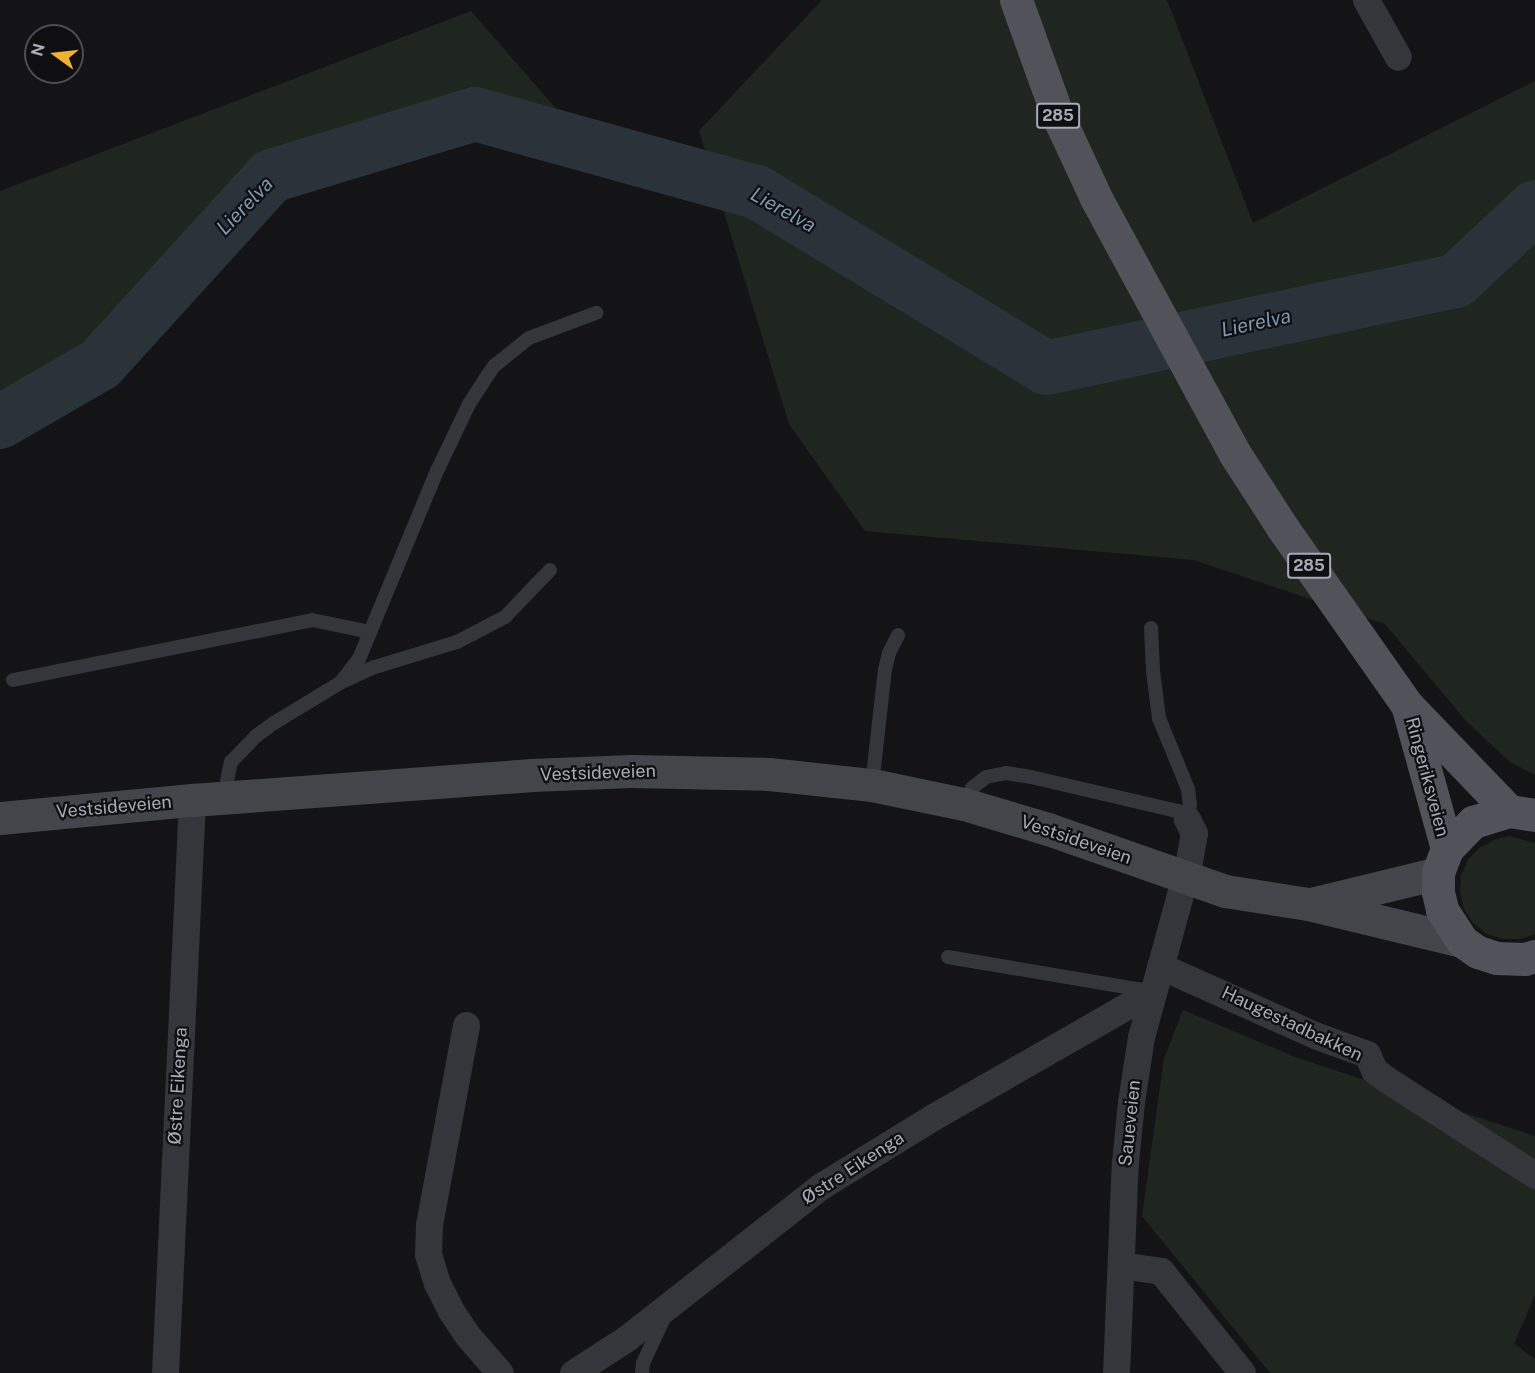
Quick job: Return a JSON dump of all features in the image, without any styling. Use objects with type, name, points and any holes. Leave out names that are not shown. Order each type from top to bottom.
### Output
[{"type":"main road","name":"285","points":[[1016,0],[1057,114],[1112,227],[1217,422],[1282,527],[1408,706]]},
{"type":"main road","name":"Ringeriksveien","points":[[1408,706],[1522,813]]},
{"type":"main road","name":"Ringeriksveien","points":[[1408,706],[1442,861],[1438,892],[1442,910],[1462,941],[1478,952],[1496,958],[1531,961]]},
{"type":"main road","name":"Vestsideveien","points":[[0,818],[224,797],[514,776],[631,771],[769,774],[872,785],[964,804],[1048,829],[1225,891],[1308,904],[1462,941]]},
{"type":"main road","name":"Ringeriksveien","points":[[1442,861],[1473,822],[1522,813]]},
{"type":"main road","name":"Vestsideveien","points":[[1308,904],[1442,861]]},
{"type":"street","points":[[1366,0],[1398,57]]},
{"type":"street","name":"Østre Eikenga","points":[[165,1373],[192,800]]},
{"type":"street","points":[[1184,878],[1194,833],[1187,819]]},
{"type":"street","name":"Saueveien","points":[[1116,1373],[1125,1162],[1131,1102],[1141,1037],[1184,878]]},
{"type":"street","name":"Østre Eikenga","points":[[573,1373],[627,1338],[821,1186],[1156,979]]},
{"type":"street","name":"Haugestadbakken","points":[[1156,979],[1366,1054],[1374,1070],[1386,1079],[1535,1174]]},
{"type":"street","points":[[466,1025],[429,1224],[428,1254],[437,1283],[451,1311],[467,1335],[500,1373]]},
{"type":"street","points":[[1121,1265],[1161,1271],[1242,1373]]},
{"type":"lane","points":[[340,683],[359,659],[437,471],[469,404],[484,379],[494,366],[529,338],[596,313]]},
{"type":"lane","points":[[224,797],[231,762],[256,736],[340,683],[375,667],[457,642],[505,617],[550,570]]},
{"type":"lane","points":[[13,680],[312,620],[370,632]]},
{"type":"lane","points":[[1151,628],[1153,671],[1159,718],[1188,789],[1190,805],[1187,819]]},
{"type":"lane","points":[[872,785],[885,670],[889,652],[898,635]]},
{"type":"lane","points":[[964,804],[972,788],[986,777],[1006,773],[1181,812],[1187,819]]},
{"type":"lane","points":[[948,957],[1156,979]]},
{"type":"lane","points":[[642,1373],[643,1363],[670,1304]]},
{"type":"shaded area","points":[[822,0],[1167,0],[1253,223],[1535,81],[1535,775],[1510,762],[1466,721],[1385,624],[1194,560],[865,531],[789,424],[699,131]]},
{"type":"shaded area","points":[[471,11],[586,143],[483,112],[275,171],[106,363],[0,424],[0,191]]},
{"type":"shaded area","points":[[1510,836],[1535,843],[1535,934],[1520,939],[1503,939],[1487,934],[1473,923],[1464,909],[1460,892],[1461,876],[1468,860],[1479,848],[1494,840]]},
{"type":"shaded area","points":[[1183,1010],[1298,1058],[1535,1136],[1535,1295],[1514,1344],[1535,1359],[1535,1373],[1270,1373],[1142,1216],[1164,1058]]},
{"type":"waterway","name":"Lierelva","points":[[0,422],[100,364],[271,176],[475,114],[757,192],[1046,368],[1456,281],[1535,207]]}]
